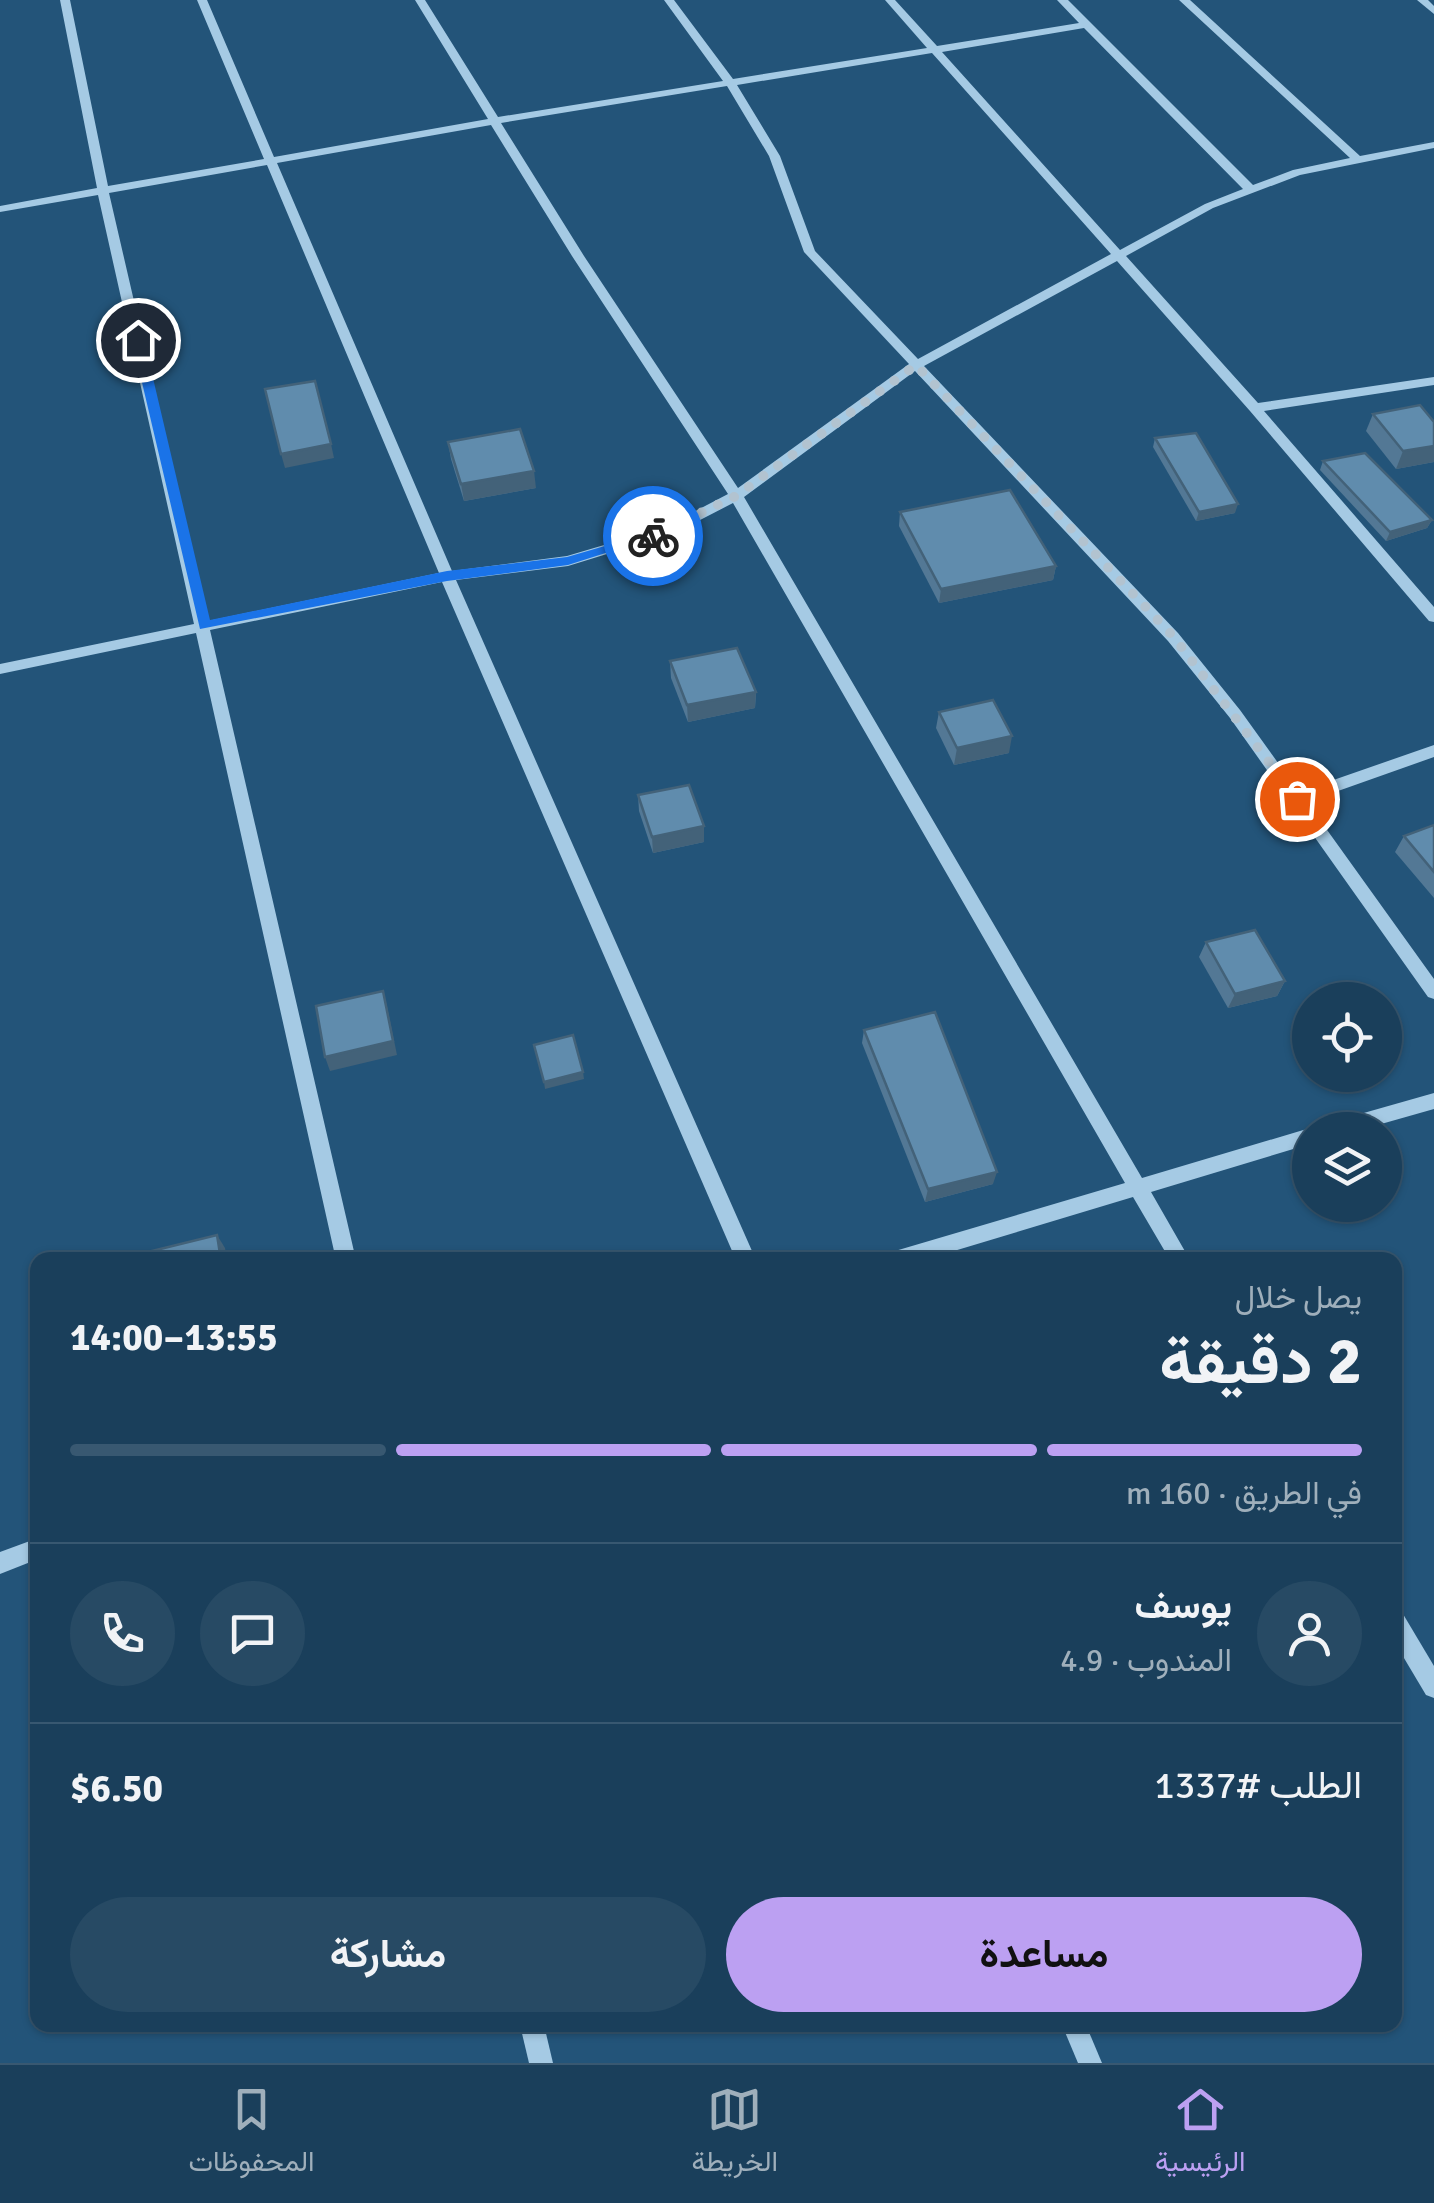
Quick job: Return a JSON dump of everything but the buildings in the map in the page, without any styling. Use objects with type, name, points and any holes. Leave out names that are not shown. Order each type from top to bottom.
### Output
[{"type":"street","points":[[66,0],[103,191],[205,626],[344,1252]]},
{"type":"street","points":[[202,0],[447,576],[743,1252]]},
{"type":"street","points":[[420,0],[494,122],[736,496],[1175,1252]]},
{"type":"street","points":[[669,0],[766,138],[780,168],[794,222],[810,252],[1173,636],[1297,799],[1434,992]]},
{"type":"street","points":[[890,0],[1255,408],[1434,618]]},
{"type":"street","points":[[1063,0],[1249,188]]},
{"type":"street","points":[[1184,0],[1357,159]]},
{"type":"street","points":[[1422,0],[1434,11]]},
{"type":"street","points":[[0,209],[494,122],[1086,25]]},
{"type":"street","points":[[0,668],[447,576],[568,561],[670,530],[736,496],[916,365],[1249,188],[1357,159],[1434,146]]},
{"type":"street","points":[[1255,408],[1434,381]]},
{"type":"street","points":[[1297,799],[1434,751]]},
{"type":"street","points":[[1395,1112],[1434,1101]]},
{"type":"street","points":[[921,1252],[1292,1141]]},
{"type":"street","points":[[0,1563],[30,1551]]},
{"type":"street","points":[[1402,1634],[1434,1688]]},
{"type":"street","points":[[534,2032],[541,2063]]},
{"type":"street","points":[[1077,2032],[1090,2063]]},
{"type":"way so far","points":[[653,536],[736,496],[916,365],[1090,544],[1173,636],[1297,799]]},
{"type":"route","points":[[138,340],[205,626],[447,576],[568,561],[653,536]]}]
